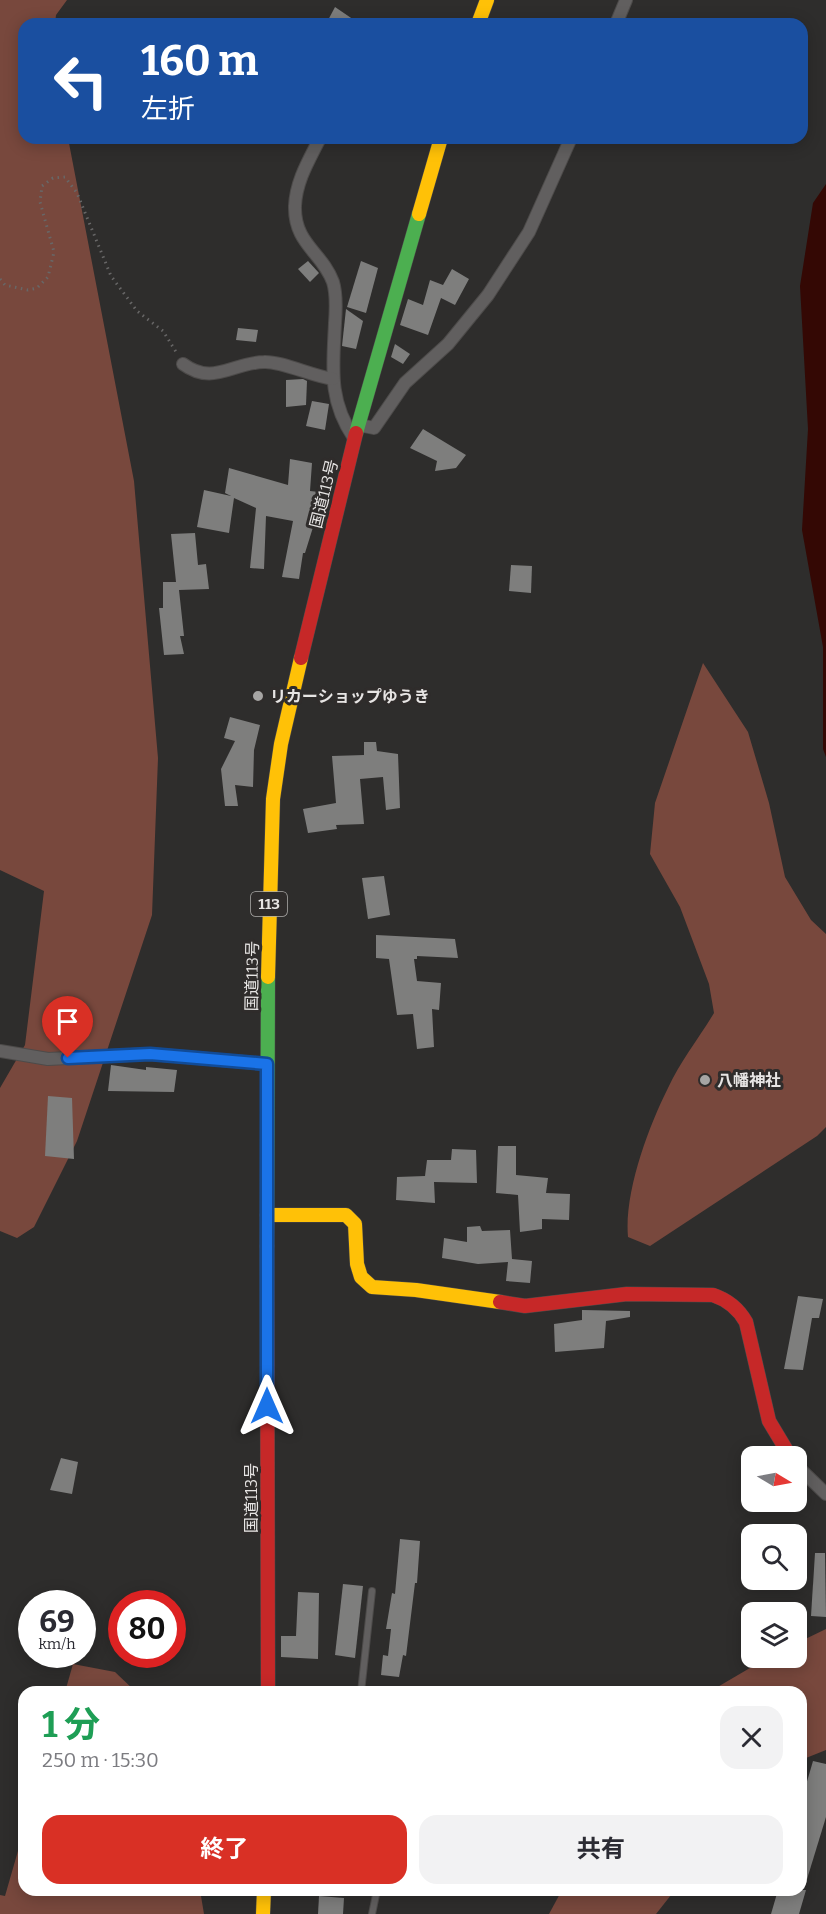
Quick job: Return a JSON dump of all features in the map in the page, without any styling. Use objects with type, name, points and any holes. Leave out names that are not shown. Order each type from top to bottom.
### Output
[{"type":"main road","points":[[480,18],[487,0]]},
{"type":"main road","name":"国道113号","points":[[267,1686],[267,1064],[269,873],[276,777],[281,744],[357,431],[439,144]]},
{"type":"main road","points":[[267,1215],[346,1215],[355,1224],[357,1264],[361,1277],[372,1287],[416,1290],[525,1306],[627,1294],[713,1295],[726,1299],[740,1311],[747,1322],[769,1421],[784,1446]]},
{"type":"main road","points":[[263,1914],[264,1896]]},
{"type":"street","points":[[618,18],[626,0]]},
{"type":"street","points":[[317,144],[297,186],[295,208],[297,226],[305,245],[325,268],[333,283],[336,304],[333,379],[340,417],[357,431],[374,428],[405,383],[448,344],[488,295],[529,232],[568,144]]},
{"type":"street","points":[[183,364],[195,373],[208,376],[236,366],[266,362],[333,379]]},
{"type":"street","points":[[0,1051],[48,1059],[150,1054],[267,1064]]},
{"type":"street","points":[[807,1476],[826,1494]]},
{"type":"lane","points":[[362,1686],[372,1591]]},
{"type":"lane","points":[[372,1914],[376,1896]]},
{"type":"path","points":[[0,279],[5,285],[28,290],[37,288],[48,277],[54,252],[40,202],[42,186],[53,178],[65,177],[77,193],[111,276],[136,311],[162,331],[183,364]]},
{"type":"shaded area","points":[[0,0],[67,0],[56,18],[18,18],[18,144],[69,144],[134,481],[158,758],[152,915],[77,1141],[34,1227],[17,1238],[0,1231],[0,1088],[25,1045],[44,891],[0,870]]},
{"type":"shaded area","points":[[826,184],[826,757],[823,749],[823,647],[802,530],[808,429],[800,286],[813,203]]},
{"type":"shaded area","points":[[703,663],[748,732],[769,803],[785,877],[811,920],[826,934],[826,1127],[817,1136],[650,1246],[628,1237],[630,1201],[639,1161],[660,1104],[673,1078],[714,1013],[709,984],[680,907],[650,854],[655,803]]},
{"type":"shaded area","points":[[826,1629],[826,1750],[807,1758],[807,1686],[719,1686],[750,1668],[807,1668],[807,1638]]},
{"type":"shaded area","points":[[72,1668],[94,1668],[115,1672],[130,1686],[67,1686]]},
{"type":"shaded area","points":[[18,1851],[18,1896],[201,1896],[204,1914],[0,1914],[0,1895],[5,1896]]},
{"type":"shaded area","points":[[559,1896],[670,1896],[656,1914],[549,1914]]},
{"type":"building","points":[[335,7],[351,18],[329,18]]},
{"type":"building","points":[[308,261],[319,273],[310,282],[298,269]]},
{"type":"building","points":[[361,261],[378,268],[366,313],[347,307]]},
{"type":"building","points":[[452,269],[469,279],[455,305],[441,298],[428,335],[400,325],[408,299],[423,305],[430,280],[443,285]]},
{"type":"building","points":[[346,309],[363,321],[356,349],[342,346]]},
{"type":"building","points":[[238,328],[258,330],[256,342],[236,340]]},
{"type":"building","points":[[395,344],[410,354],[403,364],[391,357]]},
{"type":"building","points":[[303,379],[307,381],[306,405],[286,407],[286,380]]},
{"type":"building","points":[[312,401],[329,404],[325,430],[306,426]]},
{"type":"building","points":[[423,429],[466,455],[456,468],[435,471],[437,461],[410,448]]},
{"type":"building","points":[[290,459],[312,463],[310,491],[319,492],[314,524],[305,553],[303,553],[299,579],[282,577],[293,521],[266,516],[264,569],[250,568],[256,508],[234,498],[229,533],[197,527],[204,490],[231,496],[225,493],[229,468],[288,485]]},
{"type":"building","points":[[195,533],[198,565],[206,564],[209,589],[179,590],[184,636],[180,636],[184,654],[164,655],[159,608],[163,608],[163,582],[176,582],[171,534]]},
{"type":"building","points":[[511,565],[532,566],[531,593],[509,591]]},
{"type":"building","points":[[230,717],[260,725],[254,750],[253,787],[235,785],[238,806],[225,806],[221,769],[235,741],[224,738]]},
{"type":"building","points":[[364,742],[376,742],[377,751],[398,754],[400,808],[386,810],[383,777],[360,779],[364,824],[336,825],[337,829],[308,833],[303,809],[336,803],[332,756],[364,755]]},
{"type":"building","points":[[384,876],[390,915],[368,919],[362,878]]},
{"type":"building","points":[[376,935],[455,939],[458,958],[417,956],[417,959],[414,959],[417,981],[441,983],[439,1010],[432,1009],[434,1047],[417,1049],[413,1014],[397,1015],[389,959],[376,958]]},
{"type":"building","points":[[111,1065],[146,1070],[146,1067],[177,1070],[174,1092],[108,1091]]},
{"type":"building","points":[[48,1096],[72,1098],[74,1159],[45,1156]]},
{"type":"building","points":[[498,1146],[516,1146],[516,1175],[548,1178],[546,1193],[570,1194],[569,1220],[542,1219],[542,1229],[520,1232],[518,1195],[496,1193]]},
{"type":"building","points":[[452,1149],[476,1150],[477,1183],[434,1182],[435,1203],[396,1200],[397,1177],[425,1176],[427,1160],[451,1160]]},
{"type":"building","points":[[480,1226],[482,1231],[510,1230],[512,1259],[532,1261],[530,1283],[506,1281],[508,1262],[478,1264],[442,1258],[444,1238],[467,1242],[467,1227]]},
{"type":"building","points":[[798,1296],[823,1299],[819,1318],[812,1318],[803,1370],[784,1369]]},
{"type":"building","points":[[582,1310],[630,1311],[630,1317],[606,1321],[604,1348],[555,1352],[554,1324],[582,1320]]},
{"type":"building","points":[[61,1458],[78,1462],[72,1494],[50,1490]]},
{"type":"building","points":[[400,1539],[420,1541],[417,1583],[415,1583],[406,1656],[403,1655],[399,1677],[381,1675],[383,1655],[388,1656],[391,1629],[386,1629],[392,1593],[395,1594]]},
{"type":"building","points":[[815,1553],[825,1553],[826,1617],[811,1616]]},
{"type":"building","points":[[343,1584],[363,1586],[355,1658],[335,1655]]},
{"type":"building","points":[[298,1592],[319,1593],[318,1659],[281,1657],[281,1636],[296,1636]]},
{"type":"building","points":[[813,1761],[826,1764],[826,1817],[807,1879],[807,1782]]},
{"type":"building","points":[[319,1896],[344,1898],[343,1914],[318,1914]]},
{"type":"building","points":[[776,1896],[804,1896],[799,1914],[771,1914]]},
{"type":"traffic: fast","points":[[356,433],[419,214]]},
{"type":"traffic: fast","points":[[267,1246],[268,977]]},
{"type":"traffic: slow","points":[[480,18],[487,0]]},
{"type":"traffic: slow","points":[[419,214],[439,144]]},
{"type":"traffic: slow","points":[[268,977],[273,799],[281,744],[301,658]]},
{"type":"traffic: slow","points":[[267,1215],[346,1215],[355,1224],[357,1264],[361,1277],[372,1287],[416,1290],[500,1302]]},
{"type":"traffic: slow","points":[[263,1914],[264,1896]]},
{"type":"traffic: jam","points":[[301,658],[356,433]]},
{"type":"traffic: jam","points":[[267,1246],[268,1686]]},
{"type":"traffic: jam","points":[[500,1302],[525,1306],[627,1294],[713,1295],[723,1299],[732,1305],[746,1322],[769,1421],[784,1446]]},
{"type":"place","name":"リカーショップゆうき","points":[[258,696]]},
{"type":"place","name":"八幡神社","points":[[705,1080]]},
{"type":"route","points":[[68,1058],[150,1054],[267,1064],[267,1406]]}]
